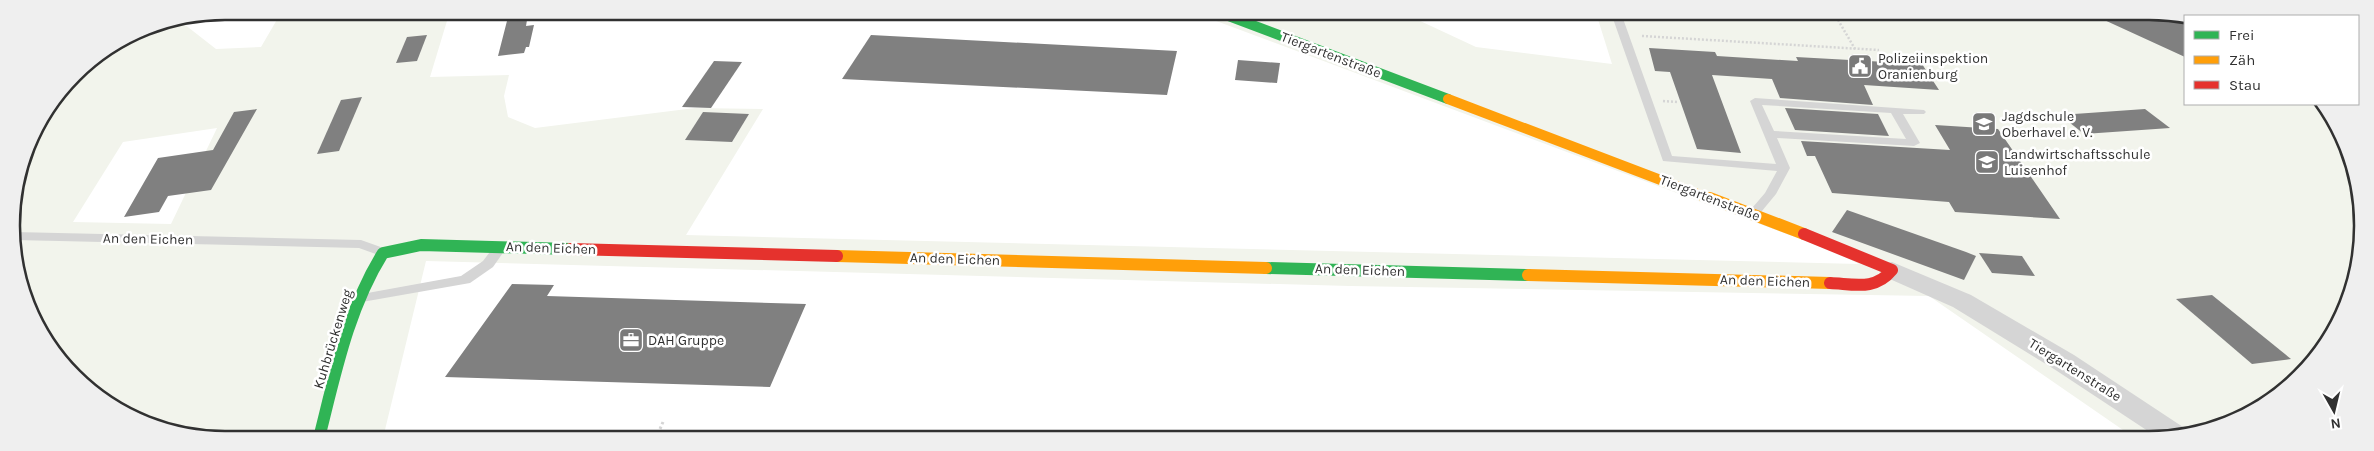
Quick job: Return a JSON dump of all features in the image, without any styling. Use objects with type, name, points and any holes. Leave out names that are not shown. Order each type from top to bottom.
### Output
[{"type":"street","name":"Tiergartenstraße","points":[[1239,20],[1753,214],[1892,270],[1962,301],[2064,362],[2167,430]]},
{"type":"street","name":"An den Eichen","points":[[384,253],[421,245],[1875,284],[1884,280],[1892,270]]},
{"type":"street","name":"Kuhbrückenweg","points":[[321,431],[360,298],[374,263],[384,253]]},
{"type":"lane","points":[[1619,20],[1667,159],[1668,164],[1656,178]]},
{"type":"lane","points":[[1784,168],[1755,101],[1920,112]]},
{"type":"lane","points":[[1769,134],[1914,143],[1896,110]]},
{"type":"lane","points":[[1667,159],[1784,168]]},
{"type":"lane","points":[[1753,214],[1770,194],[1784,168]]},
{"type":"lane","name":"An den Eichen","points":[[20,236],[361,244],[384,253]]},
{"type":"lane","points":[[360,298],[465,280],[488,264],[501,247]]},
{"type":"path","points":[[1838,20],[1855,49]]},
{"type":"path","points":[[1624,35],[1879,50]]},
{"type":"path","points":[[659,431],[663,422]]},
{"type":"shaded area","points":[[277,20],[447,20],[430,77],[509,75],[504,96],[508,117],[535,128],[695,108],[763,109],[686,235],[1859,264],[1835,252],[1213,20],[1418,20],[1476,47],[1612,64],[1598,20],[2162,20],[2184,23],[2184,105],[2315,105],[2333,135],[2347,172],[2354,212],[2354,239],[2347,279],[2333,316],[2312,351],[2294,371],[2274,389],[2239,410],[2202,424],[2162,431],[2124,431],[1929,296],[1350,286],[426,261],[385,431],[212,431],[172,424],[135,410],[100,389],[62,351],[41,316],[27,279],[20,239],[20,212],[27,172],[41,135],[62,100],[100,62],[135,41],[159,31],[184,24],[216,49],[261,47]],"holes":[[[217,128],[171,224],[73,222],[123,142]]]},
{"type":"building","points":[[507,20],[527,20],[526,26],[534,25],[529,47],[526,47],[524,53],[498,56]]},
{"type":"building","points":[[2104,20],[2162,20],[2184,23],[2184,57]]},
{"type":"building","points":[[427,35],[417,61],[396,63],[407,37]]},
{"type":"building","points":[[871,35],[1177,51],[1167,95],[842,79]]},
{"type":"building","points":[[1649,48],[1715,52],[1717,56],[1798,61],[1796,57],[1922,64],[1939,90],[1864,85],[1873,105],[1780,98],[1772,79],[1712,75],[1741,153],[1697,149],[1670,72],[1655,71]]},
{"type":"building","points":[[1238,60],[1280,63],[1277,83],[1235,80]]},
{"type":"building","points":[[714,61],[742,62],[711,108],[682,107]]},
{"type":"building","points":[[362,97],[339,151],[317,154],[341,100]]},
{"type":"building","points":[[1785,108],[1878,114],[1889,136],[1795,130]]},
{"type":"building","points":[[257,109],[211,190],[168,196],[159,212],[124,217],[158,158],[213,150],[234,112]]},
{"type":"building","points":[[2145,109],[2170,128],[2084,134],[2060,115]]},
{"type":"building","points":[[703,112],[749,114],[732,142],[685,140]]},
{"type":"building","points":[[1935,125],[1998,129],[2060,219],[1955,212],[1949,202],[1832,193],[1815,156],[1807,156],[1801,141],[1950,150]]},
{"type":"building","points":[[1847,210],[1976,256],[1964,280],[1832,232]]},
{"type":"building","points":[[1979,253],[2022,256],[2035,276],[1992,273]]},
{"type":"building","name":"DAH Gruppe","points":[[512,284],[554,285],[547,296],[806,304],[770,387],[445,377]]},
{"type":"building","points":[[2212,295],[2291,359],[2252,364],[2176,299]]},
{"type":"traffic: fast","points":[[1239,20],[1448,99]]},
{"type":"traffic: fast","points":[[321,431],[337,367],[353,316],[362,292],[383,253],[421,245],[570,249]]},
{"type":"traffic: fast","points":[[1266,268],[1528,275]]},
{"type":"traffic: slow","points":[[1448,99],[1804,234]]},
{"type":"traffic: slow","points":[[837,256],[1266,268]]},
{"type":"traffic: slow","points":[[1528,275],[1830,283]]},
{"type":"traffic: jam","points":[[1804,234],[1892,270],[1884,280],[1875,284],[1830,283]]},
{"type":"traffic: jam","points":[[570,249],[837,256]]},
{"type":"place","name":"Polizeiinspektion Oranienburg","points":[[1860,66]]},
{"type":"place","name":"Jagdschule Oberhavel e. V.","points":[[1984,124]]},
{"type":"place","name":"Landwirtschaftsschule Luisenhof","points":[[1987,162]]},
{"type":"place","name":"DAH Gruppe","points":[[631,340]]}]
